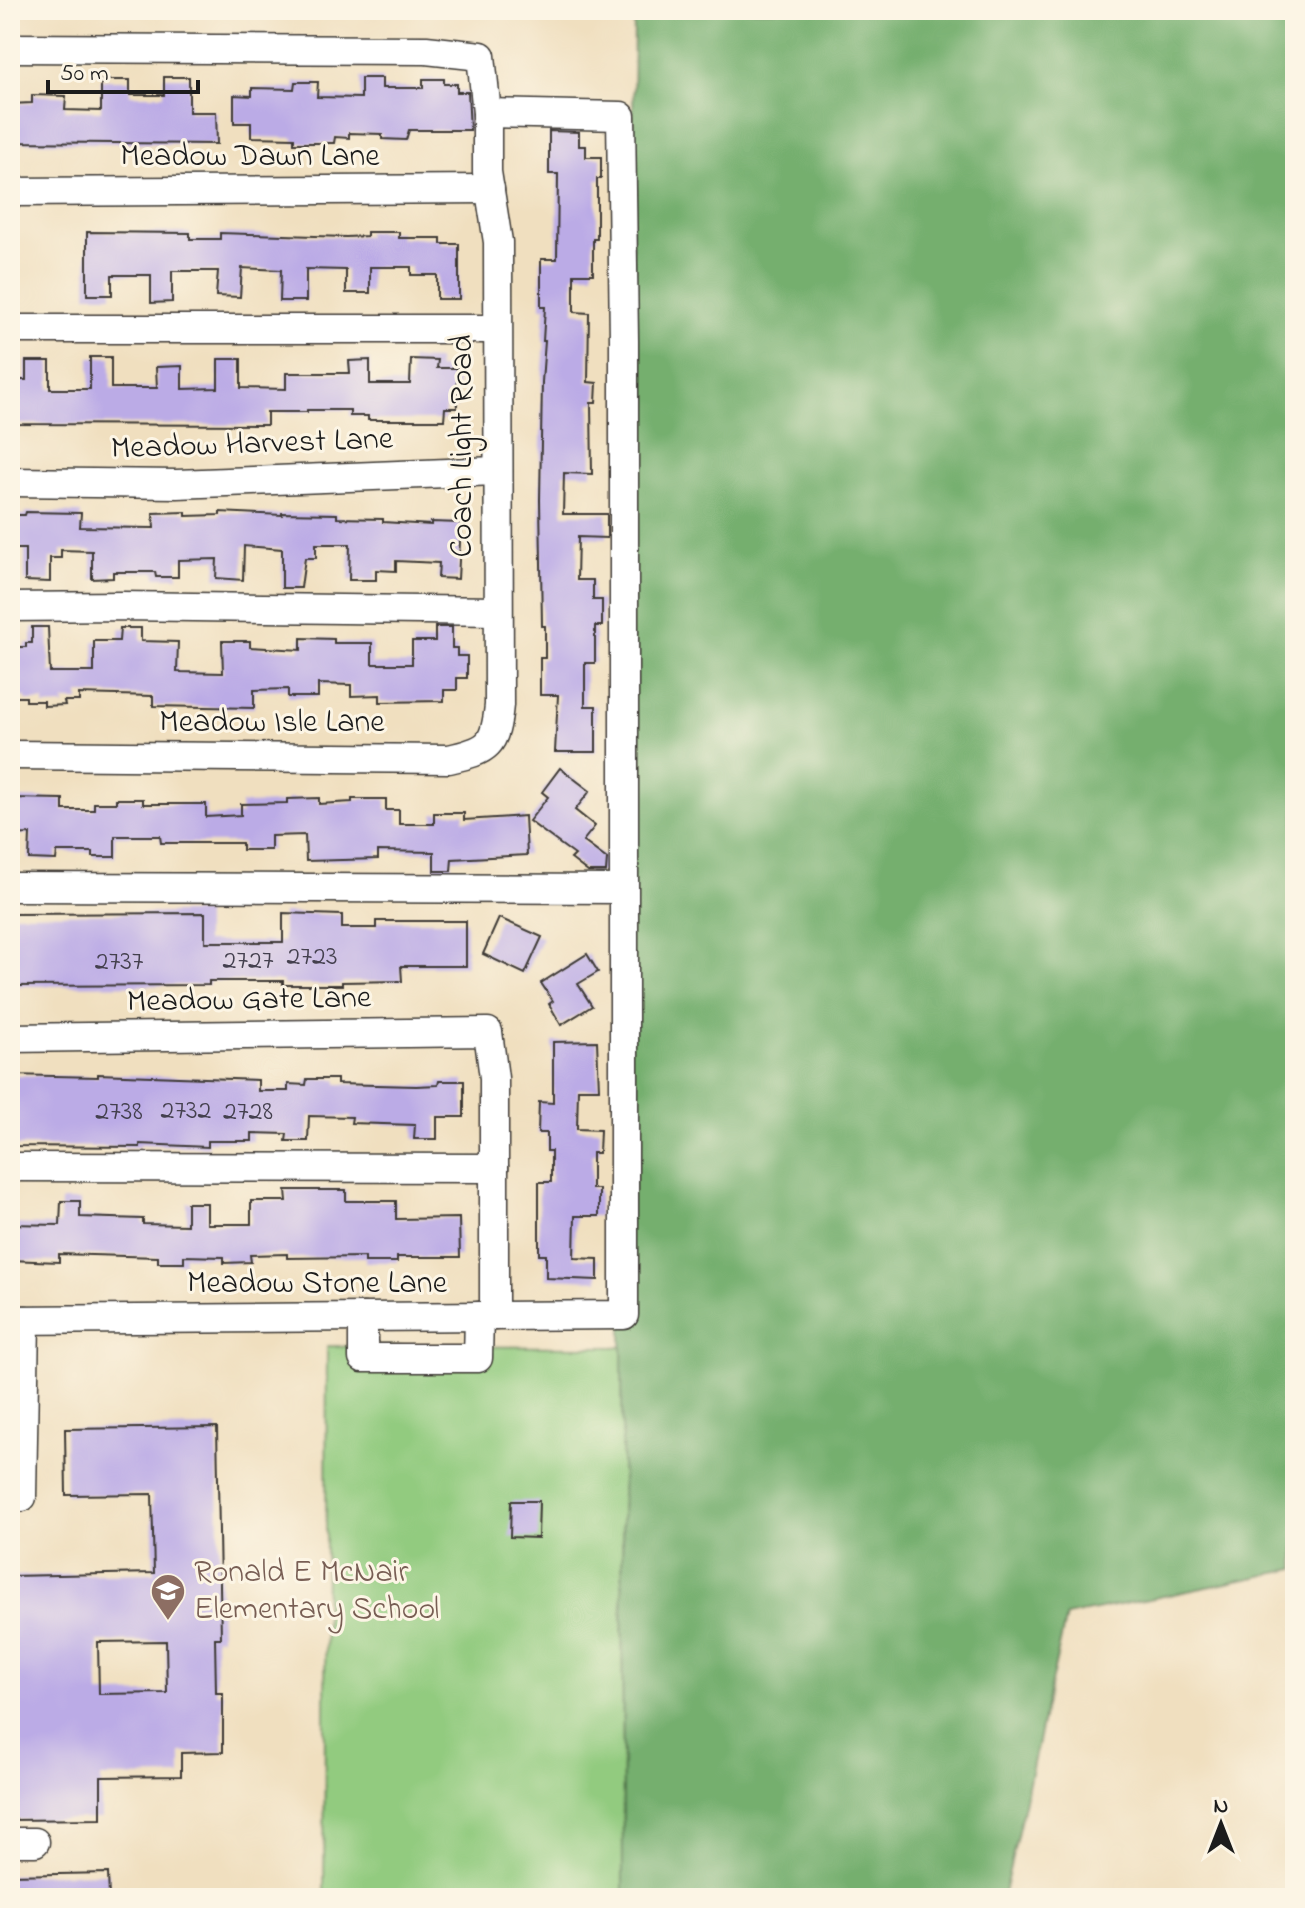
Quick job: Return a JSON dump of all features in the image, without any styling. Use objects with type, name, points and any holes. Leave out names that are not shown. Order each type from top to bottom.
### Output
[{"type":"street","name":"Coach Light Road","points":[[10,48],[327,49],[457,52],[481,56],[487,113],[487,172],[498,242],[496,471],[499,705]]},
{"type":"street","points":[[10,887],[623,889],[624,341],[621,116],[553,112],[487,113]]},
{"type":"street","name":"Meadow Dawn Lane","points":[[10,192],[490,189]]},
{"type":"street","points":[[10,329],[497,329]]},
{"type":"street","name":"Meadow Harvest Lane","points":[[10,482],[177,484],[496,471]]},
{"type":"street","points":[[10,607],[498,611]]},
{"type":"street","name":"Meadow Isle Lane","points":[[10,755],[449,759],[480,752],[496,733],[499,705]]},
{"type":"street","name":"Meadow Stone Lane","points":[[18,1320],[624,1315],[623,889]]},
{"type":"street","name":"Meadow Gate Lane","points":[[10,1038],[488,1032],[494,1078],[494,1168]]},
{"type":"street","points":[[10,1167],[494,1168],[486,1316],[478,1358],[363,1358],[363,1317]]},
{"type":"street","points":[[10,1497],[22,1497],[18,1320]]},
{"type":"green space","points":[[634,10],[1295,10],[1295,1569],[1066,1616],[1003,1898],[623,1898],[622,1284]]},
{"type":"green space","points":[[327,1346],[622,1347],[623,1898],[324,1898]]},
{"type":"building","points":[[164,77],[189,77],[189,112],[216,112],[217,144],[10,142],[10,104],[32,103],[32,95],[66,96],[65,110],[101,111],[101,80],[130,80],[130,95],[164,95]]},
{"type":"building","points":[[361,78],[382,78],[382,88],[423,88],[423,79],[444,79],[444,84],[457,84],[457,92],[468,92],[470,130],[409,130],[406,140],[382,139],[382,134],[349,133],[349,138],[335,137],[334,143],[294,143],[294,138],[251,137],[251,123],[234,123],[234,95],[252,96],[252,88],[294,89],[295,82],[318,82],[317,97],[361,98]]},
{"type":"building","points":[[549,131],[579,132],[579,146],[586,146],[586,157],[601,157],[601,179],[597,179],[597,239],[593,239],[593,274],[574,274],[574,312],[589,313],[588,382],[597,383],[596,403],[591,403],[592,474],[564,473],[563,514],[607,514],[607,538],[578,537],[577,580],[593,580],[593,600],[602,600],[602,626],[595,626],[595,663],[585,663],[585,706],[596,706],[596,752],[555,752],[558,695],[540,695],[540,658],[545,658],[540,500],[545,307],[541,307],[541,259],[557,259],[558,174],[549,174]]},
{"type":"building","points":[[87,232],[190,233],[190,239],[220,239],[220,233],[346,237],[367,236],[367,232],[399,232],[399,238],[441,238],[441,244],[459,244],[459,299],[437,299],[437,275],[411,275],[411,267],[370,267],[370,293],[346,293],[346,270],[306,269],[306,301],[280,301],[281,270],[242,268],[240,297],[216,296],[218,271],[172,271],[172,302],[151,303],[151,275],[112,275],[112,295],[87,295]]},
{"type":"building","points":[[90,357],[111,357],[111,388],[157,388],[156,367],[182,366],[182,389],[218,388],[218,359],[241,359],[241,388],[286,389],[286,373],[350,373],[349,361],[370,360],[370,384],[410,384],[411,359],[438,360],[437,368],[457,368],[457,408],[445,408],[444,420],[368,420],[368,416],[350,416],[350,410],[307,410],[267,412],[267,425],[10,424],[10,380],[26,380],[26,361],[50,361],[50,389],[90,389]]},
{"type":"building","points":[[26,512],[81,513],[80,527],[154,528],[153,513],[186,512],[186,516],[220,515],[220,512],[337,514],[337,518],[383,519],[383,522],[461,523],[458,579],[438,578],[439,563],[396,561],[396,571],[376,570],[376,580],[349,580],[350,544],[316,544],[316,558],[305,558],[301,588],[282,588],[282,549],[244,546],[243,580],[216,578],[217,559],[178,560],[178,577],[156,577],[155,572],[113,572],[113,578],[92,579],[92,551],[61,550],[61,558],[50,558],[50,582],[25,581],[25,549],[10,549],[10,515],[25,515]]},
{"type":"building","points":[[32,627],[48,627],[50,672],[94,672],[94,641],[119,641],[120,628],[141,628],[141,641],[178,642],[177,672],[223,673],[222,641],[250,641],[250,647],[301,650],[301,638],[334,639],[334,643],[372,643],[372,664],[412,664],[412,641],[435,641],[435,627],[452,627],[452,648],[457,648],[457,656],[467,656],[467,678],[457,678],[457,690],[444,690],[444,701],[380,702],[380,695],[351,696],[351,685],[318,684],[318,697],[288,697],[288,689],[254,690],[254,708],[153,706],[153,696],[79,694],[79,701],[44,706],[44,701],[10,697],[10,647],[26,647],[26,643],[32,643]]},
{"type":"building","points":[[560,768],[590,791],[575,810],[595,826],[583,841],[607,859],[606,872],[588,872],[571,859],[575,855],[529,821],[548,797],[542,792]]},
{"type":"building","points":[[10,798],[63,799],[63,810],[94,810],[94,803],[116,803],[116,799],[143,799],[143,804],[206,804],[206,817],[241,815],[241,804],[287,803],[287,799],[319,798],[319,804],[352,802],[352,799],[386,799],[386,810],[399,810],[399,824],[434,824],[434,813],[464,813],[464,820],[525,816],[527,855],[452,859],[451,871],[434,871],[434,852],[378,851],[378,859],[306,861],[305,835],[271,836],[271,850],[242,850],[242,843],[161,843],[160,836],[115,836],[115,857],[93,857],[93,852],[57,852],[56,860],[29,859],[30,834],[10,835]]},
{"type":"building","points":[[205,913],[205,942],[283,942],[283,913],[342,915],[342,928],[376,928],[376,921],[466,921],[466,966],[401,966],[402,981],[342,982],[342,985],[209,981],[209,985],[10,986],[10,914]]},
{"type":"building","points":[[499,918],[542,937],[525,974],[483,954]]},
{"type":"building","points":[[587,954],[598,972],[578,984],[592,1006],[561,1025],[549,1004],[553,1001],[541,983]]},
{"type":"building","points":[[597,1041],[599,1089],[578,1089],[577,1129],[600,1130],[599,1153],[592,1153],[592,1189],[599,1189],[599,1216],[575,1216],[574,1258],[598,1259],[598,1280],[546,1278],[546,1255],[539,1255],[539,1182],[551,1182],[551,1151],[547,1151],[547,1133],[538,1133],[539,1102],[553,1103],[553,1042]]},
{"type":"building","points":[[98,1074],[258,1080],[258,1091],[288,1091],[288,1084],[306,1085],[307,1079],[337,1079],[337,1084],[416,1086],[438,1085],[439,1081],[464,1081],[464,1117],[437,1117],[437,1139],[414,1139],[415,1125],[351,1123],[352,1117],[309,1116],[308,1141],[286,1141],[287,1134],[252,1133],[252,1141],[208,1141],[208,1147],[140,1144],[140,1147],[10,1146],[10,1075],[98,1077]]},
{"type":"building","points":[[286,1190],[346,1190],[346,1201],[396,1201],[396,1219],[459,1218],[460,1257],[397,1257],[397,1262],[365,1262],[365,1257],[287,1258],[287,1254],[250,1255],[251,1262],[224,1263],[224,1257],[184,1256],[184,1263],[158,1263],[158,1257],[59,1254],[59,1262],[10,1260],[10,1224],[60,1225],[61,1201],[80,1201],[80,1217],[143,1219],[143,1224],[187,1225],[187,1203],[207,1203],[207,1224],[251,1224],[251,1201],[287,1201]]},
{"type":"building","points":[[217,1427],[221,1638],[215,1638],[216,1693],[223,1693],[223,1752],[181,1753],[181,1776],[101,1777],[101,1819],[10,1820],[10,1576],[154,1573],[152,1494],[66,1495],[65,1429]],"holes":[[[166,1641],[167,1693],[99,1694],[98,1642]]]},
{"type":"building","points":[[511,1501],[539,1501],[538,1538],[510,1537]]},
{"type":"building","points":[[108,1873],[109,1898],[10,1898],[10,1875]]},
{"type":"place","name":"Ronald E McNair Elementary School","points":[[168,1622]]}]
